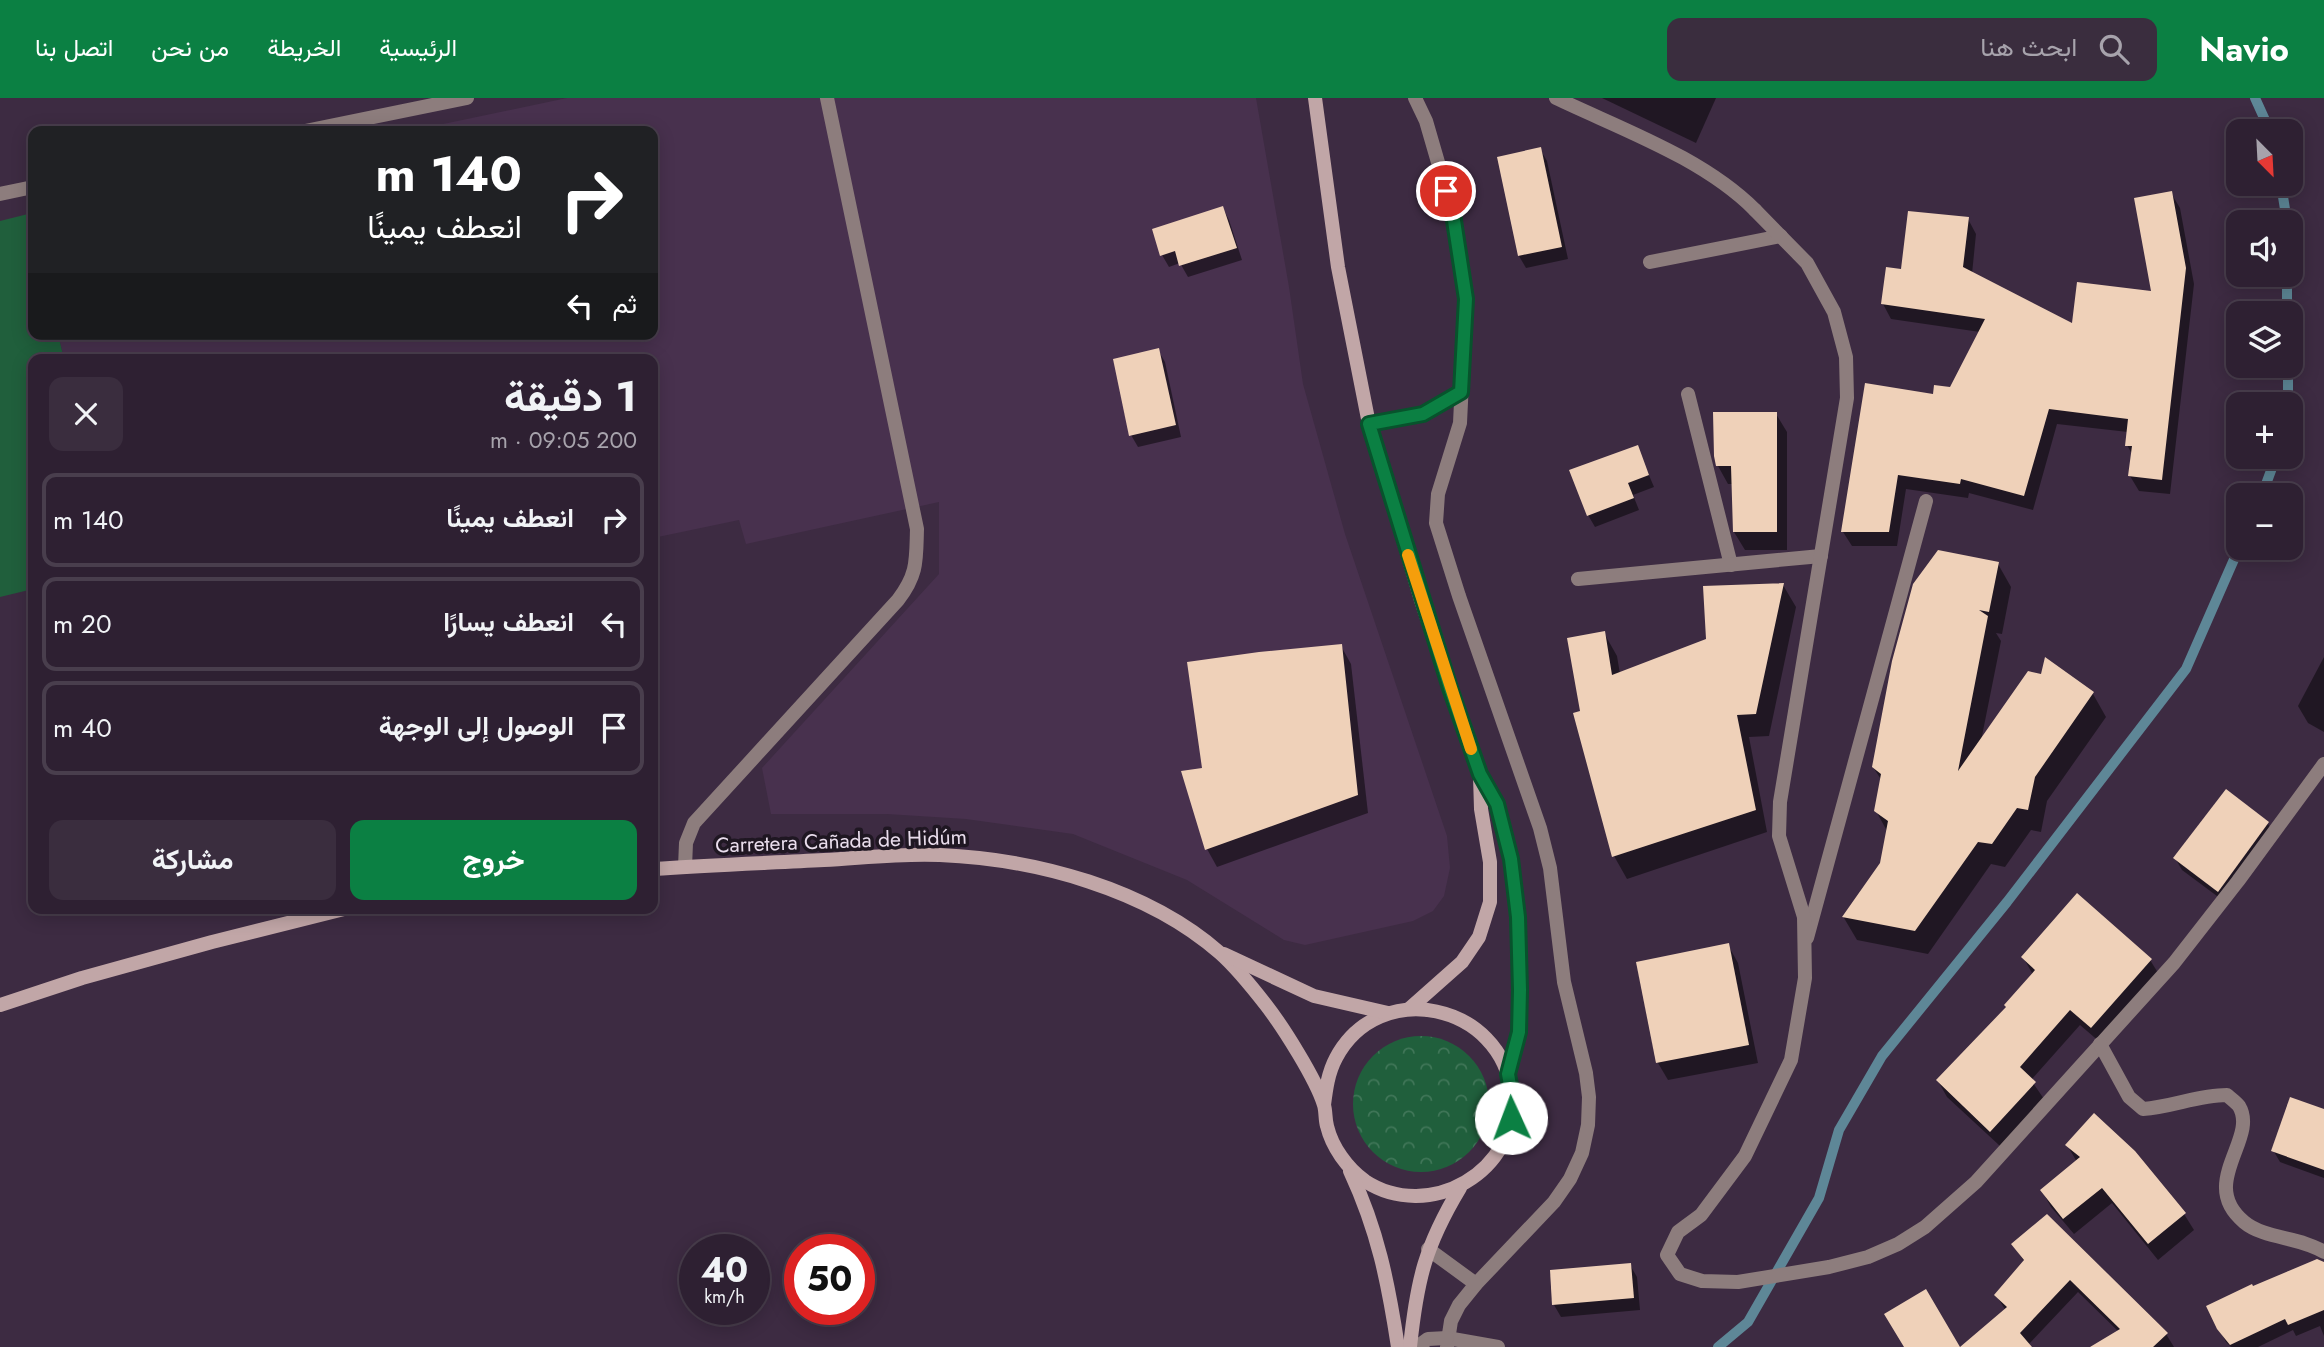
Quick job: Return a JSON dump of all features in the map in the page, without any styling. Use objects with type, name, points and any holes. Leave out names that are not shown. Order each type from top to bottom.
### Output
[{"type":"main road","points":[[1315,98],[1338,267],[1369,424],[1421,600],[1480,774],[1497,804],[1511,859],[1518,917],[1520,990],[1519,1032],[1508,1074]]},
{"type":"main road","points":[[1409,1009],[1462,962],[1479,937],[1490,902],[1490,862],[1481,809],[1480,774]]},
{"type":"main road","name":"Carretera Cañada de Hidúm","points":[[658,869],[936,854],[997,859],[1057,871],[1115,891],[1169,918],[1219,953]]},
{"type":"main road","points":[[0,1005],[82,978],[324,914]]},
{"type":"main road","points":[[1219,953],[1314,996],[1388,1013]]},
{"type":"main road","points":[[1219,953],[1245,979],[1268,1008],[1289,1039],[1324,1105]]},
{"type":"main road","points":[[1346,1164],[1365,1180],[1387,1192],[1411,1197],[1436,1195],[1460,1188],[1478,1175],[1493,1159],[1505,1139],[1511,1118],[1512,1096],[1508,1074],[1497,1051],[1481,1032],[1459,1018],[1435,1010],[1409,1009],[1388,1013],[1367,1024],[1349,1040],[1335,1059],[1327,1081],[1324,1105],[1327,1126],[1377,1239],[1398,1347]]},
{"type":"main road","points":[[1410,1347],[1414,1304],[1428,1249],[1442,1217],[1460,1188]]},
{"type":"street","points":[[330,126],[467,98]]},
{"type":"street","points":[[685,867],[686,843],[694,823],[898,600],[911,583],[916,560],[917,529],[827,98]]},
{"type":"street","points":[[1415,98],[1426,121],[1455,226],[1466,299],[1460,423],[1438,494],[1436,523],[1458,596],[1540,828],[1550,868],[1564,982],[1586,1073],[1589,1097],[1586,1135],[1570,1179],[1555,1202],[1459,1305],[1447,1342]]},
{"type":"street","points":[[1556,98],[1701,167],[1740,195],[1807,263],[1834,312],[1846,357],[1847,398],[1780,802],[1779,836],[1804,917],[1805,978],[1791,1060],[1745,1156],[1701,1216],[1678,1231],[1667,1255],[1680,1274],[1702,1281],[1738,1282],[1829,1267],[1868,1257],[1898,1244],[1926,1227],[1976,1182],[2174,963],[2324,764]]},
{"type":"street","points":[[0,194],[28,188]]},
{"type":"street","points":[[1650,262],[1780,236]]},
{"type":"street","points":[[1369,424],[1423,414],[1461,392]]},
{"type":"street","points":[[1688,394],[1731,565]]},
{"type":"street","points":[[1804,946],[1926,500]]},
{"type":"street","points":[[1578,579],[1821,556]]},
{"type":"street","points":[[2100,1044],[2129,1097],[2144,1109],[2165,1108],[2207,1095],[2227,1095],[2239,1107],[2243,1126],[2225,1180],[2229,1203],[2244,1222],[2277,1236],[2313,1245],[2324,1252]]},
{"type":"street","points":[[1428,1249],[1476,1284]]},
{"type":"street","points":[[1417,1347],[1428,1339],[1498,1347]]},
{"type":"shaded area","points":[[567,98],[1256,98],[1303,384],[1345,534],[1447,836],[1450,868],[1444,896],[1433,911],[1413,921],[1305,945],[1284,940],[1187,880],[1073,834],[966,819],[887,814],[771,814],[762,768],[939,574],[939,502],[746,544],[739,520],[658,537],[658,354],[63,354],[59,340],[658,340],[658,126],[434,126]]},
{"type":"green space","points":[[28,214],[28,340],[59,340],[63,354],[28,354],[28,590],[0,597],[0,221]]},
{"type":"green space","points":[[1421,1036],[1447,1041],[1469,1056],[1484,1078],[1489,1104],[1484,1130],[1469,1152],[1447,1167],[1421,1172],[1395,1167],[1373,1152],[1358,1130],[1353,1104],[1358,1078],[1373,1056],[1395,1041]]},
{"type":"building","points":[[1541,147],[1562,247],[1518,256],[1497,157]]},
{"type":"building","points":[[2172,191],[2186,268],[2162,480],[2128,476],[2132,446],[2125,446],[2128,419],[2049,409],[2024,496],[1961,479],[1960,484],[1898,475],[1889,532],[1841,532],[1865,383],[1933,394],[1934,385],[1950,387],[1985,319],[1881,304],[1886,267],[1901,269],[1908,211],[1969,217],[1963,267],[2072,323],[2077,282],[2151,291],[2134,198]]},
{"type":"building","points":[[1223,206],[1237,248],[1179,266],[1175,251],[1160,256],[1152,229]]},
{"type":"building","points":[[1159,348],[1176,425],[1129,436],[1113,359]]},
{"type":"building","points":[[1713,412],[1777,412],[1777,532],[1733,532],[1731,466],[1716,466]]},
{"type":"building","points":[[1638,445],[1649,475],[1628,483],[1634,498],[1587,516],[1569,470]]},
{"type":"building","points":[[1938,550],[1999,562],[1989,612],[1979,610],[1988,616],[1958,771],[2028,671],[2041,674],[2045,657],[2094,692],[2035,777],[2028,810],[2017,808],[1992,844],[1978,842],[1915,931],[1842,917],[1880,863],[1888,821],[1874,811],[1881,774],[1872,767],[1892,661],[1913,584]]},
{"type":"building","points":[[1784,583],[1756,714],[1737,715],[1756,810],[1612,857],[1573,713],[1580,711],[1567,638],[1605,631],[1612,675],[1706,639],[1703,586]]},
{"type":"building","points":[[1342,644],[1358,795],[1205,850],[1181,771],[1202,768],[1187,662]]},
{"type":"building","points":[[2226,789],[2269,822],[2218,892],[2173,858]]},
{"type":"building","points":[[2077,893],[2152,959],[2091,1028],[2070,1010],[2020,1067],[2036,1082],[1990,1132],[1936,1080],[2006,1007],[2004,1005],[2035,970],[2021,957]]},
{"type":"building","points":[[1729,943],[1749,1045],[1656,1063],[1636,962]]},
{"type":"building","points":[[2290,1097],[2324,1109],[2324,1170],[2271,1151]]},
{"type":"building","points":[[2094,1113],[2135,1151],[2186,1213],[2148,1244],[2102,1188],[2063,1219],[2040,1190],[2080,1157],[2065,1145]]},
{"type":"building","points":[[2047,1214],[2168,1333],[2153,1347],[2090,1347],[2120,1329],[2070,1280],[2020,1333],[2032,1347],[1960,1347],[2007,1307],[1994,1295],[2024,1260],[2011,1244]]},
{"type":"building","points":[[2317,1259],[2324,1262],[2324,1310],[2288,1325],[2285,1319],[2230,1345],[2217,1329],[2206,1306],[2252,1284],[2253,1286]]},
{"type":"building","points":[[1631,1263],[1634,1298],[1552,1305],[1550,1270]]},
{"type":"building","points":[[1926,1289],[1960,1347],[1904,1347],[1884,1314]]},
{"type":"waterway","points":[[2255,98],[2265,119]]},
{"type":"waterway","points":[[2283,196],[2285,210]]},
{"type":"waterway","points":[[2287,287],[2287,301]]},
{"type":"waterway","points":[[2288,378],[2288,392]]},
{"type":"waterway","points":[[2266,483],[2272,469]]},
{"type":"waterway","points":[[1718,1347],[1748,1322],[1819,1198],[1839,1130],[1882,1056],[2007,902],[2186,669],[2234,560]]},
{"type":"slow traffic","points":[[1408,555],[1471,749]]},
{"type":"route","points":[[1446,191],[1453,214],[1466,299],[1461,392],[1423,414],[1369,424],[1450,688],[1480,774],[1497,804],[1511,859],[1518,917],[1520,990],[1519,1032],[1508,1074],[1512,1096],[1511,1118]]}]
